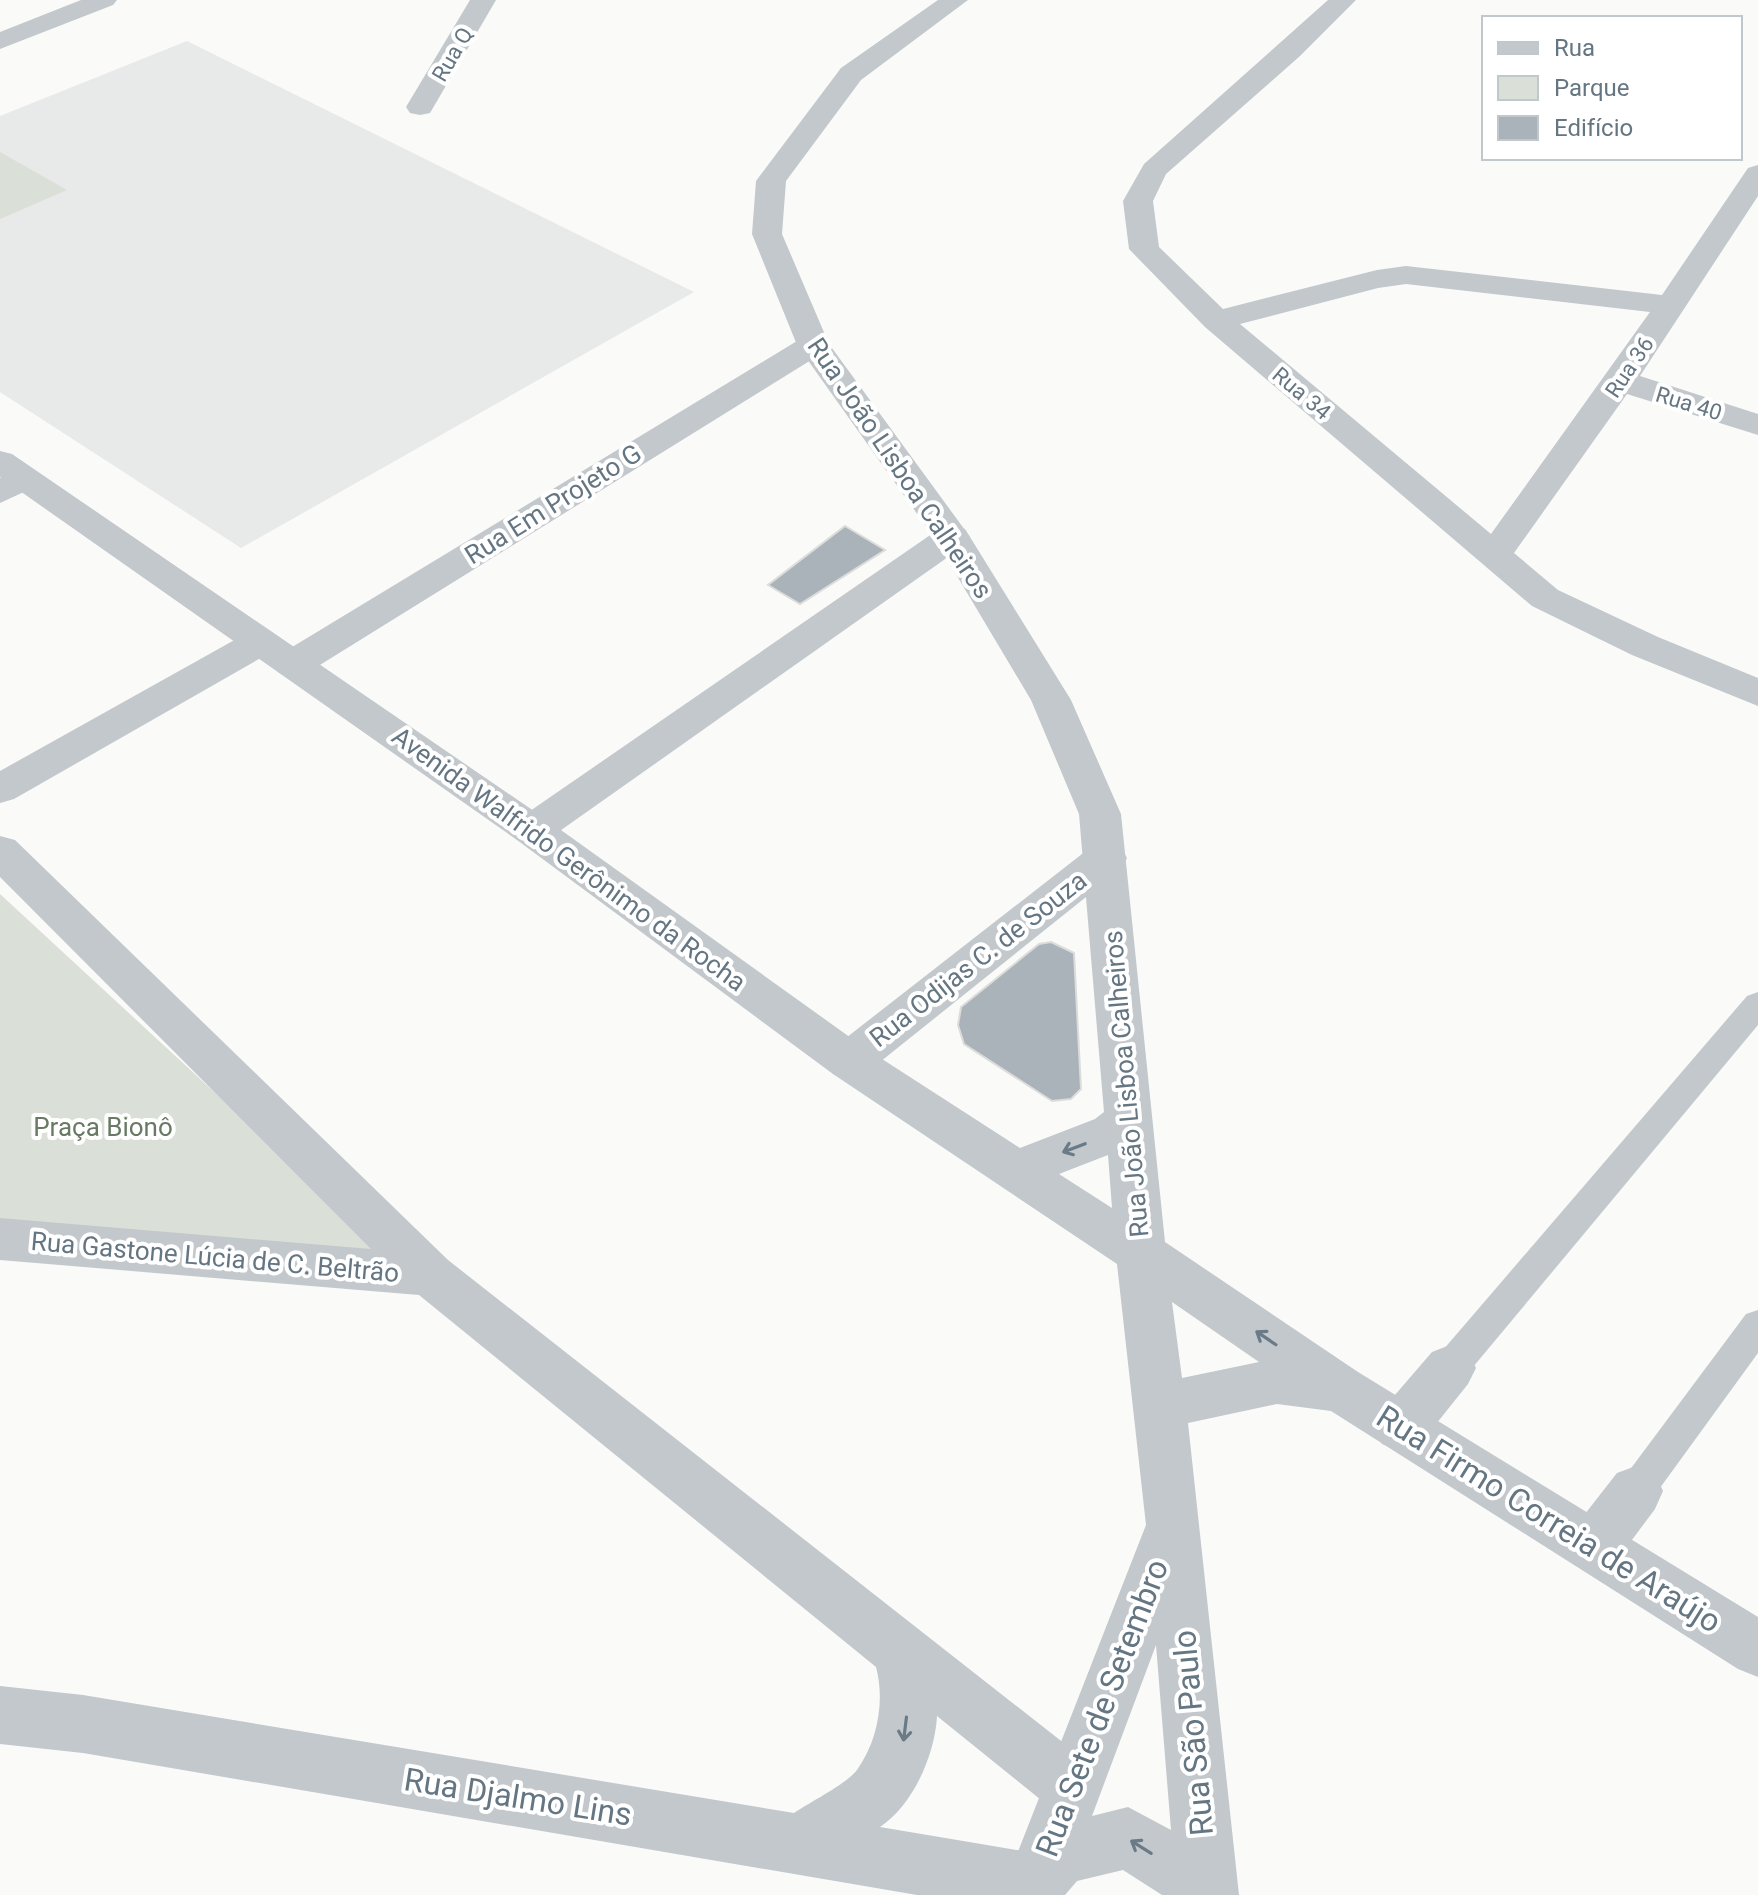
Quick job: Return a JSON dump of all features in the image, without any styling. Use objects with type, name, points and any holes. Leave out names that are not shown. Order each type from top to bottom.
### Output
[{"type":"street","points":[[0,41],[104,0]]},
{"type":"street","name":"Rua Q","points":[[420,107],[483,0]]},
{"type":"street","name":"Rua João Lisboa Calheiros","points":[[955,0],[851,74],[771,181],[767,234],[813,345],[952,537],[1051,700],[1100,814],[1141,1253],[1173,1522]]},
{"type":"street","name":"Rua 34","points":[[1343,0],[1154,170],[1138,201],[1144,249],[1216,320],[1545,598],[1645,646],[1758,693]]},
{"type":"street","name":"Rua 36","points":[[1494,556],[1620,381],[1758,174]]},
{"type":"street","points":[[1724,225],[1758,234]]},
{"type":"street","points":[[1216,320],[1377,279],[1406,275],[1671,305]]},
{"type":"street","name":"Rua Em Projeto G","points":[[0,789],[276,653],[813,345]]},
{"type":"street","name":"Rua 40","points":[[1620,381],[1758,425]]},
{"type":"street","name":"Avenida Walfrido Gerônimo da Rocha","points":[[8,477],[276,653],[532,830],[849,1061],[1141,1253]]},
{"type":"street","points":[[532,830],[952,537]]},
{"type":"street","points":[[0,851],[430,1275],[1072,1787]]},
{"type":"street","name":"Rua Odijas C. de Souza","points":[[849,1061],[1106,858]]},
{"type":"street","points":[[1014,1171],[1112,1133],[1130,1117]]},
{"type":"street","name":"Rua Gastone Lúcia de C. Beltrão","points":[[0,1239],[430,1275]]},
{"type":"street","name":"Rua Firmo Correia de Araújo","points":[[1141,1253],[1339,1388],[1758,1649]]},
{"type":"street","points":[[1401,1427],[1450,1368]]},
{"type":"street","name":"Rua Firmo Correia de Araújo","points":[[1159,1406],[1277,1381],[1339,1388]]},
{"type":"street","points":[[1594,1546],[1636,1491]]},
{"type":"street","name":"Rua Sete de Setembro","points":[[1033,1889],[1173,1522]]},
{"type":"street","name":"Rua São Paulo","points":[[1173,1522],[1208,1895]]},
{"type":"street","points":[[801,1844],[877,1793],[906,1739],[909,1681],[901,1652]]},
{"type":"street","name":"Rua Djalmo Lins","points":[[0,1715],[83,1724],[801,1844],[1033,1889]]},
{"type":"street","points":[[1033,1889],[1059,1855],[1128,1838],[1193,1879],[1200,1895]]},
{"type":"lane","points":[[1450,1368],[1758,1004]]},
{"type":"lane","points":[[1636,1491],[1758,1325]]},
{"type":"shaded area","points":[[187,41],[694,292],[241,548],[0,392],[0,116]]},
{"type":"green space","points":[[0,152],[67,190],[0,219]]},
{"type":"green space","name":"Praça Bionô","points":[[0,894],[395,1259],[0,1219]]},
{"type":"building","points":[[845,526],[885,550],[800,604],[768,585]]},
{"type":"building","points":[[1051,942],[1074,953],[1081,1089],[1071,1099],[1052,1101],[964,1044],[958,1025],[961,1007],[1039,944]]}]
